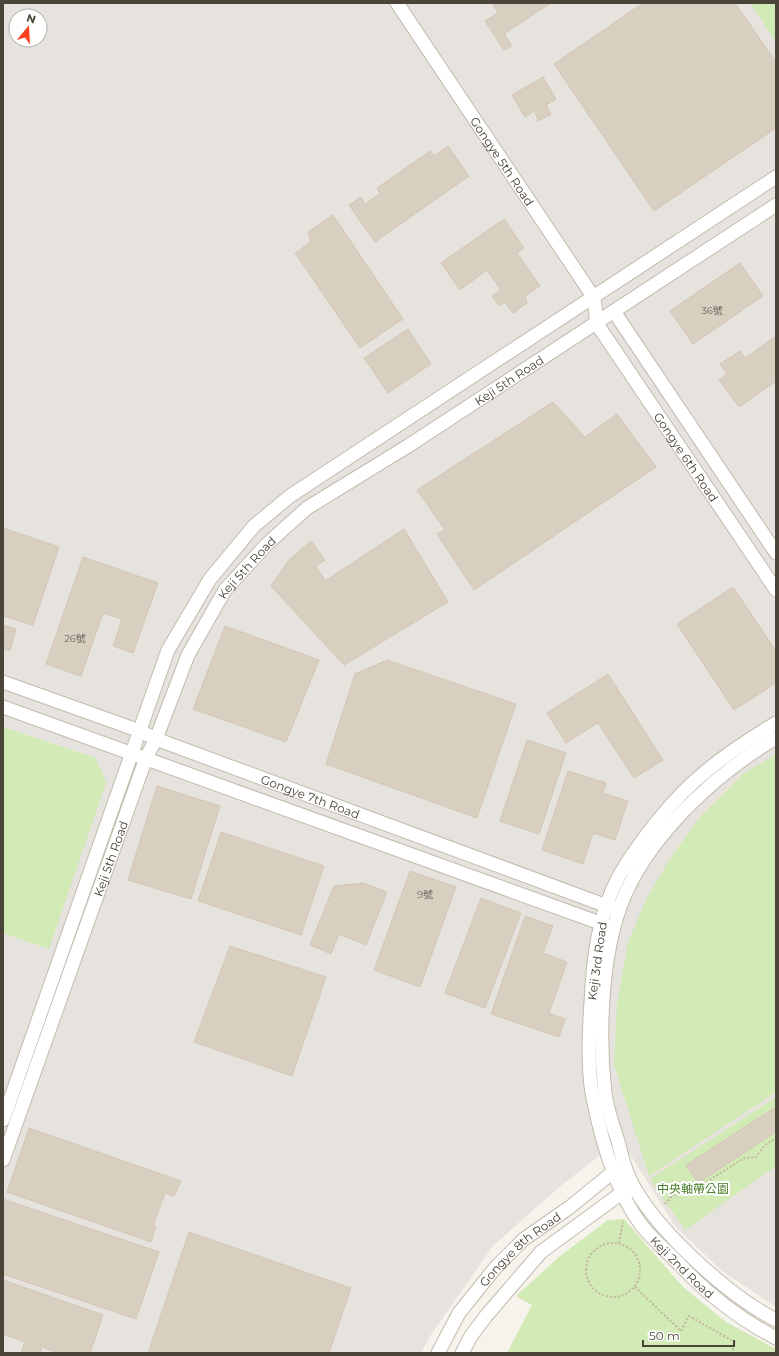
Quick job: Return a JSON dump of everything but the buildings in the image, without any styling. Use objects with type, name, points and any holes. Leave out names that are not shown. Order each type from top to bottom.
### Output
[{"type":"street","name":"Gongye 5th Road","points":[[397,3],[594,298],[597,324]]},
{"type":"street","name":"Keji 5th Road","points":[[3,1120],[168,650],[210,579],[254,526],[290,496],[594,298],[776,177]]},
{"type":"street","name":"Keji 5th Road","points":[[3,1160],[146,758],[156,739],[188,655],[225,590],[267,544],[307,508],[408,446],[597,324],[776,205]]},
{"type":"street","name":"Gongye 6th Road","points":[[614,312],[776,553]]},
{"type":"street","name":"Gongye 6th Road","points":[[597,324],[776,590]]},
{"type":"street","name":"Gongye 7th Road","points":[[3,682],[140,731],[156,739],[613,908]]},
{"type":"street","name":"Gongye 7th Road","points":[[3,707],[600,923],[614,932]]},
{"type":"street","name":"Keji 3rd Road","points":[[619,1169],[605,1094],[602,1034],[608,958],[614,932],[613,908],[618,878],[640,843],[675,802],[703,773],[750,739],[776,723]]},
{"type":"street","name":"Keji 3rd Road","points":[[619,1169],[592,1096],[589,1033],[592,986],[600,923],[630,884],[651,851],[684,811],[711,783],[757,749],[776,738]]},
{"type":"street","name":"Keji 2nd Road","points":[[619,1169],[629,1190],[642,1226],[689,1274],[721,1303],[760,1330],[776,1338]]},
{"type":"street","name":"Gongye 8th Road","points":[[438,1353],[459,1313],[496,1267],[524,1239],[619,1169]]},
{"type":"street","name":"Keji 2nd Road","points":[[629,1190],[699,1263],[763,1314],[776,1320]]},
{"type":"street","name":"Gongye 8th Road","points":[[462,1353],[471,1336],[486,1316],[541,1252],[629,1190]]},
{"type":"path","points":[[665,1204],[672,1196],[697,1188],[744,1158],[756,1157],[765,1145],[776,1138]]},
{"type":"path","points":[[619,1243],[623,1222]]},
{"type":"path","points":[[619,1243],[628,1246],[635,1253],[641,1270],[635,1287],[620,1296],[611,1297],[595,1290],[590,1284],[586,1276],[587,1262],[594,1251],[601,1245],[619,1243]]},
{"type":"path","points":[[635,1287],[681,1331],[690,1316],[734,1342],[732,1353]]},
{"type":"shaded area","points":[[3,3],[776,3],[776,1307],[722,1271],[675,1226],[630,1154],[603,1153],[558,1188],[493,1246],[428,1339],[421,1353],[3,1353]]},
{"type":"green space","points":[[750,3],[776,3],[776,42]]},
{"type":"green space","points":[[3,727],[96,758],[106,783],[49,949],[3,933]]},
{"type":"green space","points":[[776,754],[776,1092],[649,1176],[614,1065],[617,1005],[628,942],[647,898],[668,862],[698,819],[743,774]]},
{"type":"green space","name":"中央軸帶公園","points":[[776,1097],[776,1166],[685,1230],[650,1179]]},
{"type":"green space","points":[[624,1219],[683,1287],[726,1322],[776,1349],[776,1353],[507,1353],[532,1305],[516,1296],[560,1256],[608,1220]]}]
